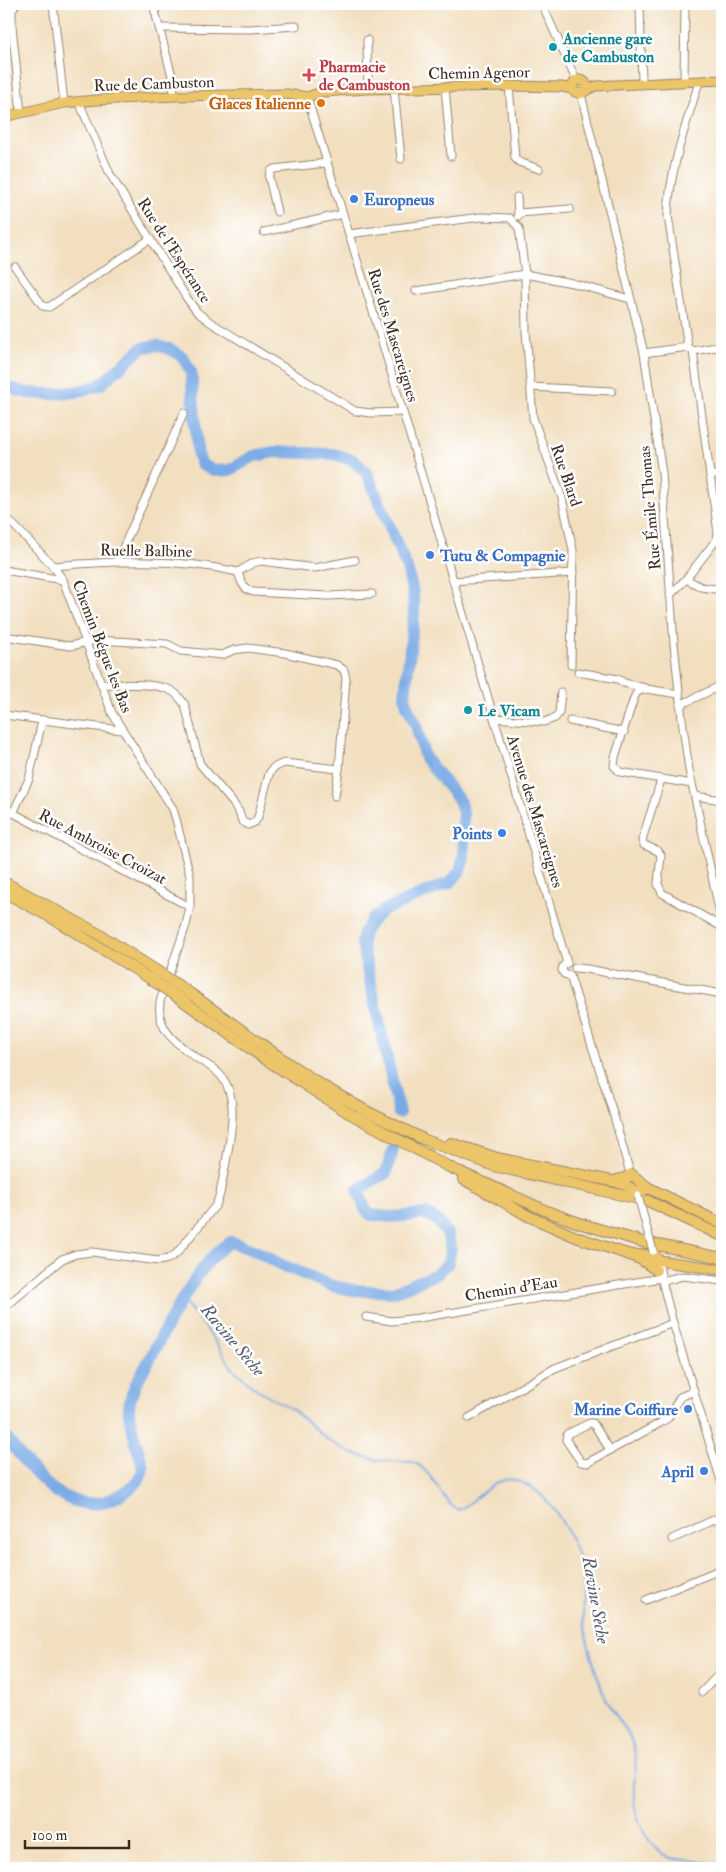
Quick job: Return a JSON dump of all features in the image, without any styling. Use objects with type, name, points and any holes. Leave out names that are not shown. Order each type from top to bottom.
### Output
[{"type":"highway","points":[[4,882],[97,933],[189,999],[368,1112],[423,1139],[465,1156],[524,1174],[648,1201],[722,1236]]},
{"type":"highway","points":[[4,892],[151,973]]},
{"type":"highway","points":[[189,999],[262,1057],[339,1107],[449,1167],[550,1212],[582,1224],[643,1242],[722,1258]]},
{"type":"highway","points":[[368,1112],[467,1149],[497,1158],[626,1184],[638,1194],[650,1188]]},
{"type":"highway","points":[[449,1167],[466,1181],[528,1216],[576,1237],[630,1255],[659,1269],[676,1265],[722,1270]]},
{"type":"highway","points":[[612,1181],[620,1180],[631,1174],[650,1188],[722,1224]]},
{"type":"highway","points":[[630,1255],[649,1255],[659,1269]]},
{"type":"main road","points":[[587,88],[581,80],[574,84],[575,93],[587,88],[642,83],[722,80]]},
{"type":"main road","name":"Chemin Agenor","points":[[307,97],[322,92],[368,89],[509,86],[562,87],[574,84]]},
{"type":"main road","name":"Rue de Cambuston","points":[[4,117],[21,112],[79,102],[174,96],[287,94],[307,97]]},
{"type":"street","points":[[16,4],[12,11],[12,26],[21,112]]},
{"type":"street","points":[[53,4],[64,104]]},
{"type":"street","points":[[153,4],[173,80],[174,96]]},
{"type":"street","points":[[542,4],[574,84]]},
{"type":"street","points":[[640,4],[642,83]]},
{"type":"street","points":[[684,82],[685,4]]},
{"type":"street","points":[[159,28],[250,29],[296,26]]},
{"type":"street","points":[[367,40],[368,89]]},
{"type":"street","points":[[670,595],[686,579],[717,539],[718,527],[691,349],[668,216],[677,156],[699,82]]},
{"type":"street","points":[[509,86],[515,158],[519,162],[539,169]]},
{"type":"street","points":[[445,88],[451,156]]},
{"type":"street","name":"Rue Émile Thomas","points":[[587,88],[630,299],[644,353],[662,473],[680,705],[692,784],[722,923]]},
{"type":"street","points":[[394,89],[401,159]]},
{"type":"street","name":"Rue des Mascareignes","points":[[307,97],[453,581]]},
{"type":"street","name":"Rue de l'Espérance","points":[[79,102],[110,174],[197,312],[210,322],[355,411],[371,413],[402,412]]},
{"type":"street","points":[[277,212],[269,177],[271,171],[327,163]]},
{"type":"street","points":[[349,234],[480,217],[504,216],[515,222],[519,212],[517,197]]},
{"type":"street","points":[[519,212],[570,209]]},
{"type":"street","points":[[264,232],[343,214]]},
{"type":"street","name":"Rue Blard","points":[[515,222],[520,228],[525,274],[526,331],[533,418],[567,515],[573,550],[571,665]]},
{"type":"street","points":[[15,267],[43,306],[48,307],[150,239]]},
{"type":"street","points":[[416,291],[525,274],[572,283],[630,299]]},
{"type":"street","points":[[644,353],[722,346]]},
{"type":"street","points":[[530,387],[612,391]]},
{"type":"street","points":[[117,560],[184,413]]},
{"type":"street","points":[[710,475],[722,475]]},
{"type":"street","name":"Chemin Bégue les Bas","points":[[4,515],[53,566],[63,580],[112,713],[172,809],[190,876],[190,908],[159,1008],[159,1018],[173,1039],[216,1070],[224,1079],[231,1098],[233,1112],[220,1194],[216,1205],[176,1254],[168,1259],[158,1261],[92,1252],[76,1254],[62,1259],[10,1304],[4,1307]]},
{"type":"street","name":"Ruelle Balbine","points":[[53,566],[117,560],[192,563],[238,572]]},
{"type":"street","points":[[355,560],[307,568],[260,561],[238,572],[243,585],[247,590],[253,592],[328,596],[372,594]]},
{"type":"street","points":[[4,570],[63,580]]},
{"type":"street","points":[[453,581],[573,573]]},
{"type":"street","points":[[686,579],[701,587],[722,590]]},
{"type":"street","name":"Avenue des Mascareignes","points":[[453,581],[567,963]]},
{"type":"street","points":[[4,636],[70,646],[96,640],[167,644],[181,651],[222,656],[241,648],[285,653],[337,665],[344,670],[346,681],[335,796]]},
{"type":"street","points":[[578,672],[618,679],[624,683],[646,689],[679,694]]},
{"type":"street","points":[[101,684],[158,686],[174,692],[185,705],[200,764],[233,803],[242,821],[248,825],[255,822],[258,818],[268,774],[277,765],[284,763],[339,769]]},
{"type":"street","points":[[680,705],[722,684]]},
{"type":"street","points":[[646,689],[637,692],[635,695],[615,757],[616,770],[661,780],[692,784]]},
{"type":"street","points":[[494,718],[539,722],[550,721],[559,713],[561,692]]},
{"type":"street","points":[[4,715],[121,730]]},
{"type":"street","points":[[13,813],[29,779],[42,721]]},
{"type":"street","points":[[570,721],[624,732]]},
{"type":"street","points":[[661,780],[642,840],[647,847],[658,851],[661,855],[658,888],[662,893],[722,927]]},
{"type":"street","points":[[695,796],[722,800]]},
{"type":"street","name":"Rue Ambroise Croizat","points":[[4,808],[190,908]]},
{"type":"street","points":[[570,976],[564,974],[562,970],[563,966],[567,963],[575,968],[722,995]]},
{"type":"street","points":[[570,976],[574,974],[575,968]]},
{"type":"street","points":[[570,976],[631,1174],[631,1183],[638,1194],[673,1323],[722,1484]]},
{"type":"street","name":"Chemin d'Eau","points":[[366,1317],[392,1321],[419,1318],[659,1269],[683,1276],[722,1281]]},
{"type":"street","points":[[469,1418],[555,1368],[673,1323]]},
{"type":"street","points":[[610,1450],[593,1423],[566,1434],[566,1440],[581,1462],[584,1463],[610,1450],[668,1418],[680,1397],[694,1391]]},
{"type":"street","points":[[672,1539],[722,1516]]},
{"type":"street","points":[[646,1600],[722,1569]]},
{"type":"street","points":[[702,1692],[722,1671]]},
{"type":"waterway","points":[[4,386],[27,393],[75,392],[100,385],[142,348],[156,345],[170,349],[183,357],[191,372],[198,455],[202,465],[215,471],[230,470],[254,456],[274,452],[333,454],[353,460],[367,473],[407,568],[413,593],[414,612],[405,696],[407,706],[416,725],[425,758],[459,800],[463,812],[464,856],[460,871],[451,882],[384,910],[371,921],[364,933],[362,943],[399,1113]]},
{"type":"waterway","points":[[4,1435],[39,1477],[53,1489],[68,1498],[84,1503],[101,1502],[120,1495],[132,1487],[138,1481],[143,1468],[129,1414],[132,1394],[167,1326],[198,1275],[220,1249],[231,1242],[256,1251],[282,1265],[332,1286],[353,1290],[393,1292],[437,1274],[448,1263],[451,1249],[447,1233],[436,1219],[426,1214],[392,1217],[371,1215],[365,1209],[358,1190],[386,1173],[393,1150]]},
{"type":"waterway","name":"Ravine Sèche","points":[[183,1300],[204,1325],[233,1369],[255,1388],[293,1410],[328,1440],[351,1453],[377,1460],[412,1462],[420,1466],[427,1472],[447,1501],[459,1510],[492,1486],[506,1480],[514,1480],[527,1485],[540,1494],[551,1506],[569,1534],[580,1564],[583,1578],[584,1623],[589,1649],[606,1700],[633,1743],[636,1764],[634,1803],[642,1829],[652,1844],[663,1854],[678,1859],[704,1861],[722,1867]]},
{"type":"place","name":"Ancienne gare de Cambuston","points":[[553,47]]},
{"type":"place","name":"Pharmacie de Cambuston","points":[[309,75]]},
{"type":"place","name":"Glaces Italienne","points":[[321,103]]},
{"type":"place","name":"Europneus","points":[[354,199]]},
{"type":"place","name":"Tutu & Compagnie","points":[[430,555]]},
{"type":"place","name":"Le Vicam","points":[[468,710]]},
{"type":"place","name":"Points","points":[[502,833]]},
{"type":"place","name":"Marine Coiffure","points":[[688,1409]]},
{"type":"place","name":"April","points":[[704,1471]]}]
